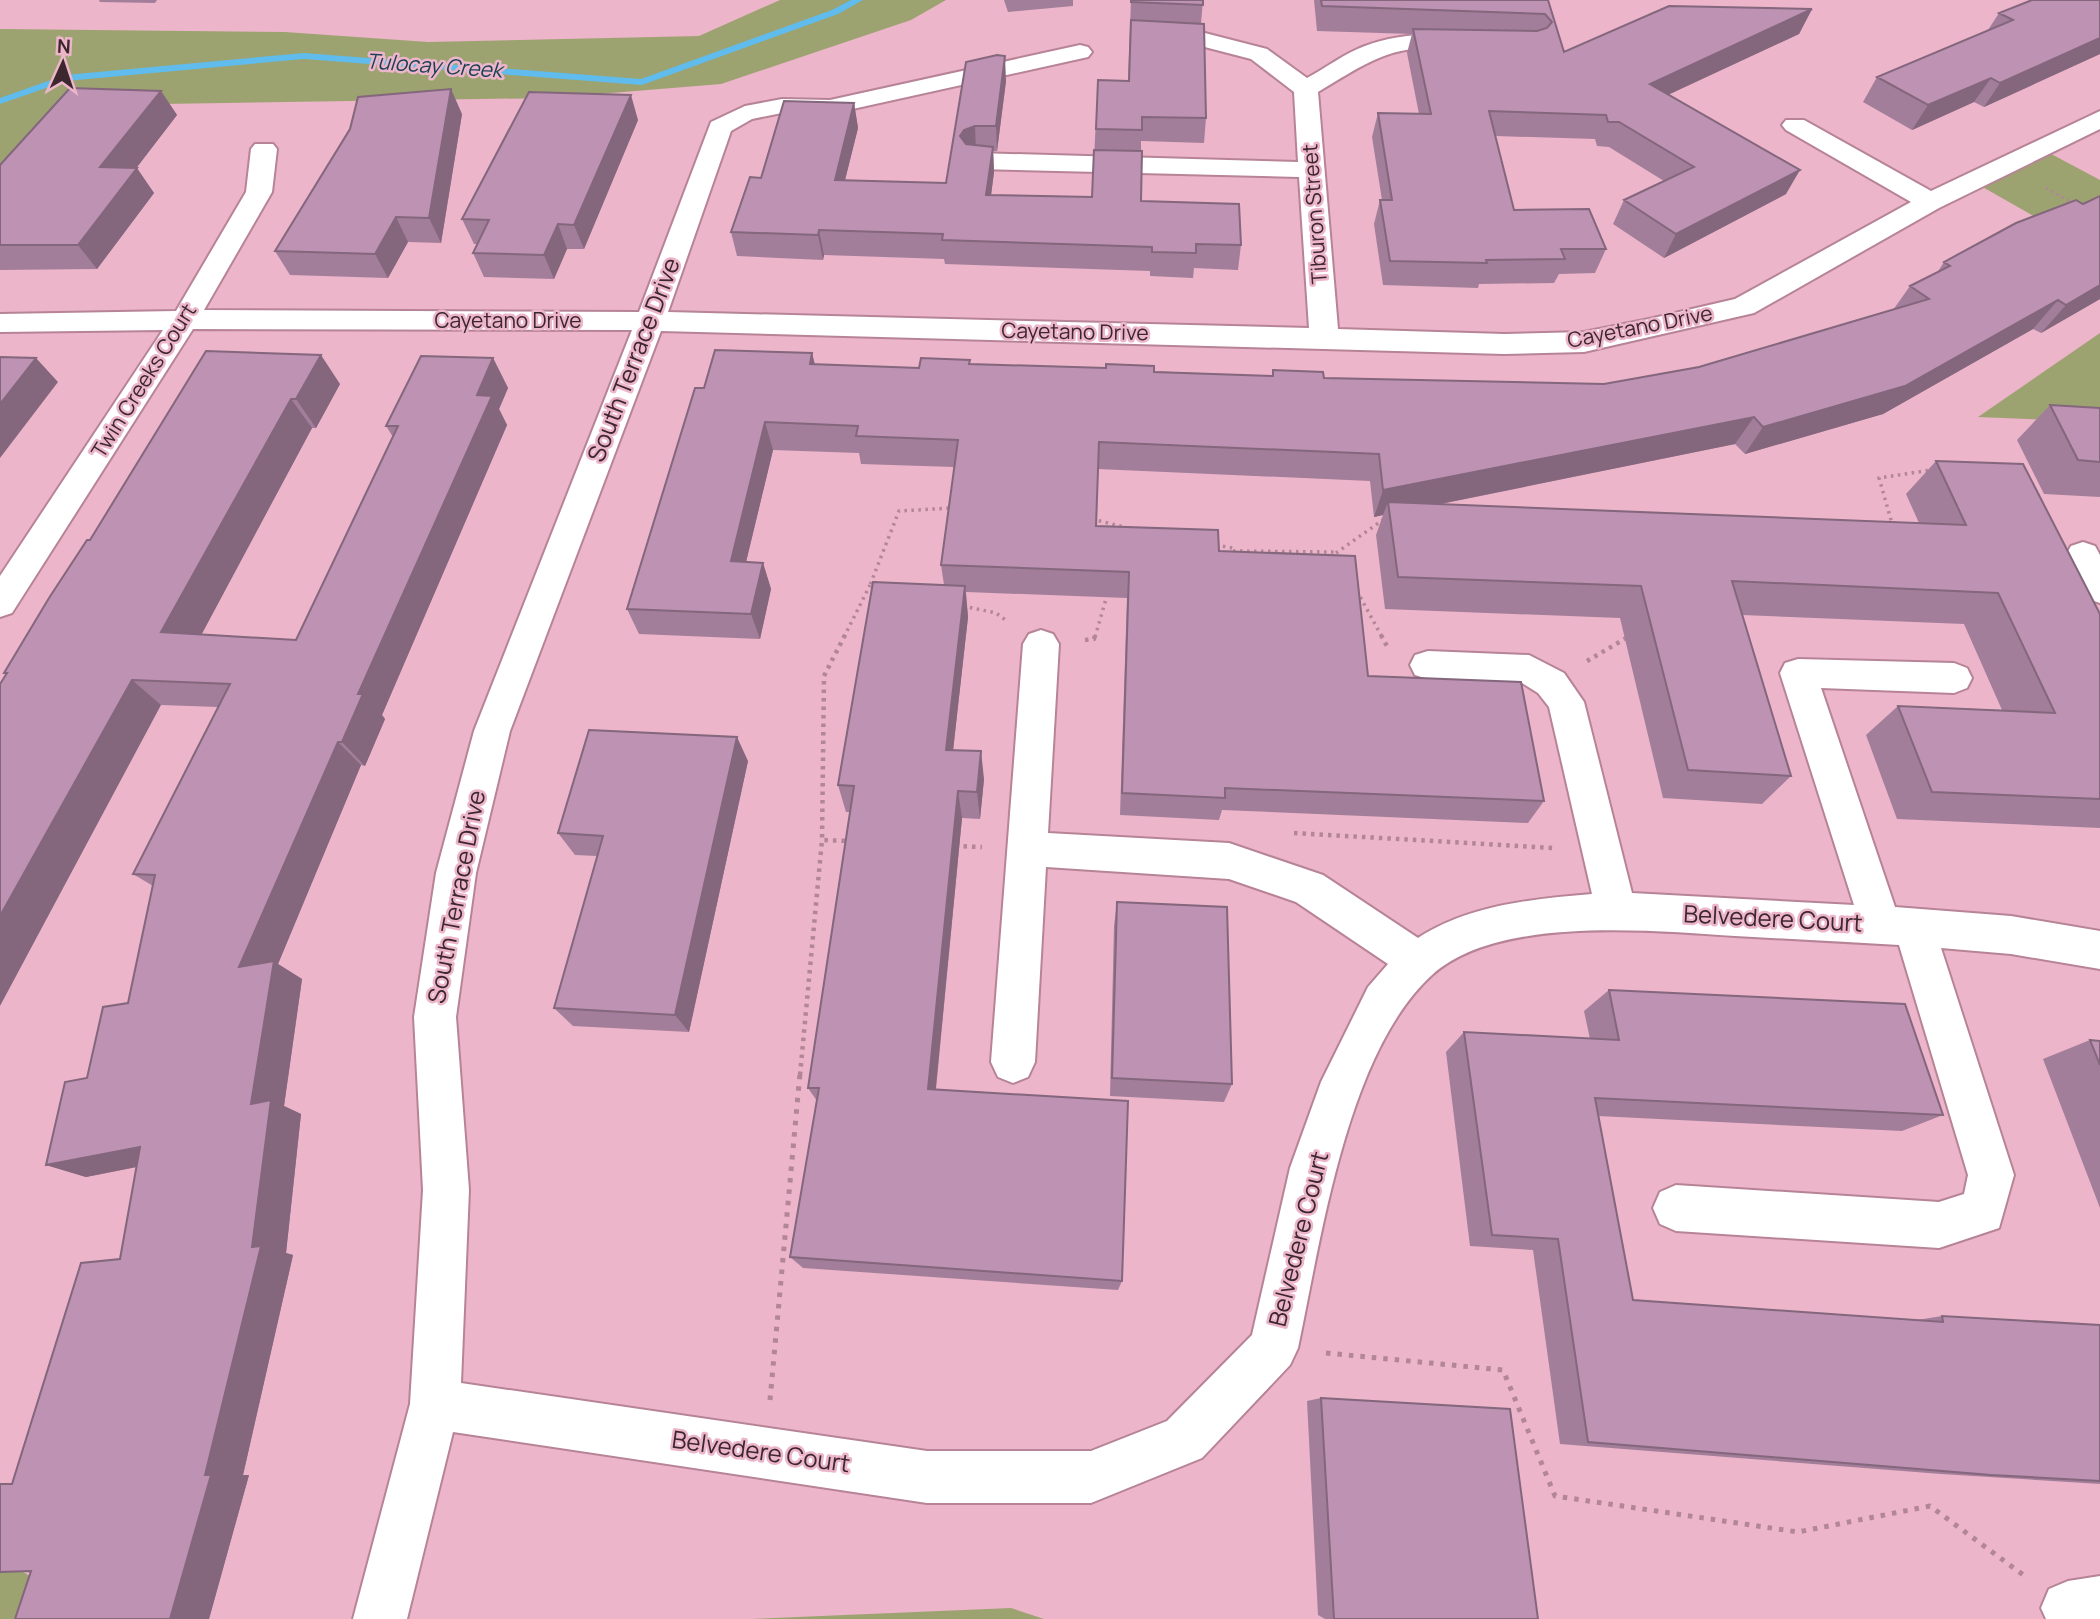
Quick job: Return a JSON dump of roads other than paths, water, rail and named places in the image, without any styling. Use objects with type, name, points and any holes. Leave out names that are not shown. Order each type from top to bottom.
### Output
[{"type":"street","points":[[1130,36],[1196,38],[1259,54],[1306,89],[1372,51],[1415,42],[1478,44]]},
{"type":"street","name":"South Terrace Drive","points":[[380,1619],[435,1404],[446,1190],[435,1017],[456,873],[492,731],[650,322],[720,127],[745,113],[782,106],[830,107],[1080,52]]},
{"type":"street","name":"Tiburon Street","points":[[1306,89],[1324,338]]},
{"type":"street","name":"Cayetano Drive","points":[[0,323],[185,319],[650,322],[1517,344],[1584,342],[1649,330],[1744,306],[1930,202],[2100,119]]},
{"type":"street","points":[[1795,125],[1930,202]]},
{"type":"street","name":"Twin Creeks Court","points":[[0,604],[185,319],[260,192],[264,149]]},
{"type":"street","points":[[977,162],[1312,170]]},
{"type":"street","points":[[2082,555],[2100,590]]},
{"type":"street","points":[[1013,1062],[1041,644]]},
{"type":"street","points":[[1428,665],[1529,669],[1551,683],[1566,702],[1616,911]]},
{"type":"street","points":[[1676,1208],[1939,1225],[1983,1212],[1991,1175],[1898,926],[1798,673],[1954,678]]},
{"type":"street","points":[[1027,849],[1229,861],[1310,888],[1418,961]]},
{"type":"street","name":"Belvedere Court","points":[[435,1404],[927,1477],[1091,1477],[1185,1440],[1273,1348],[1313,1168],[1343,1082],[1383,1001],[1418,961],[1456,936],[1534,917],[1616,911],[1898,926],[2011,935],[2100,950]]},
{"type":"waterway","name":"Tulocay Creek","points":[[0,101],[65,78],[304,56],[642,82],[835,12],[858,0]]}]
